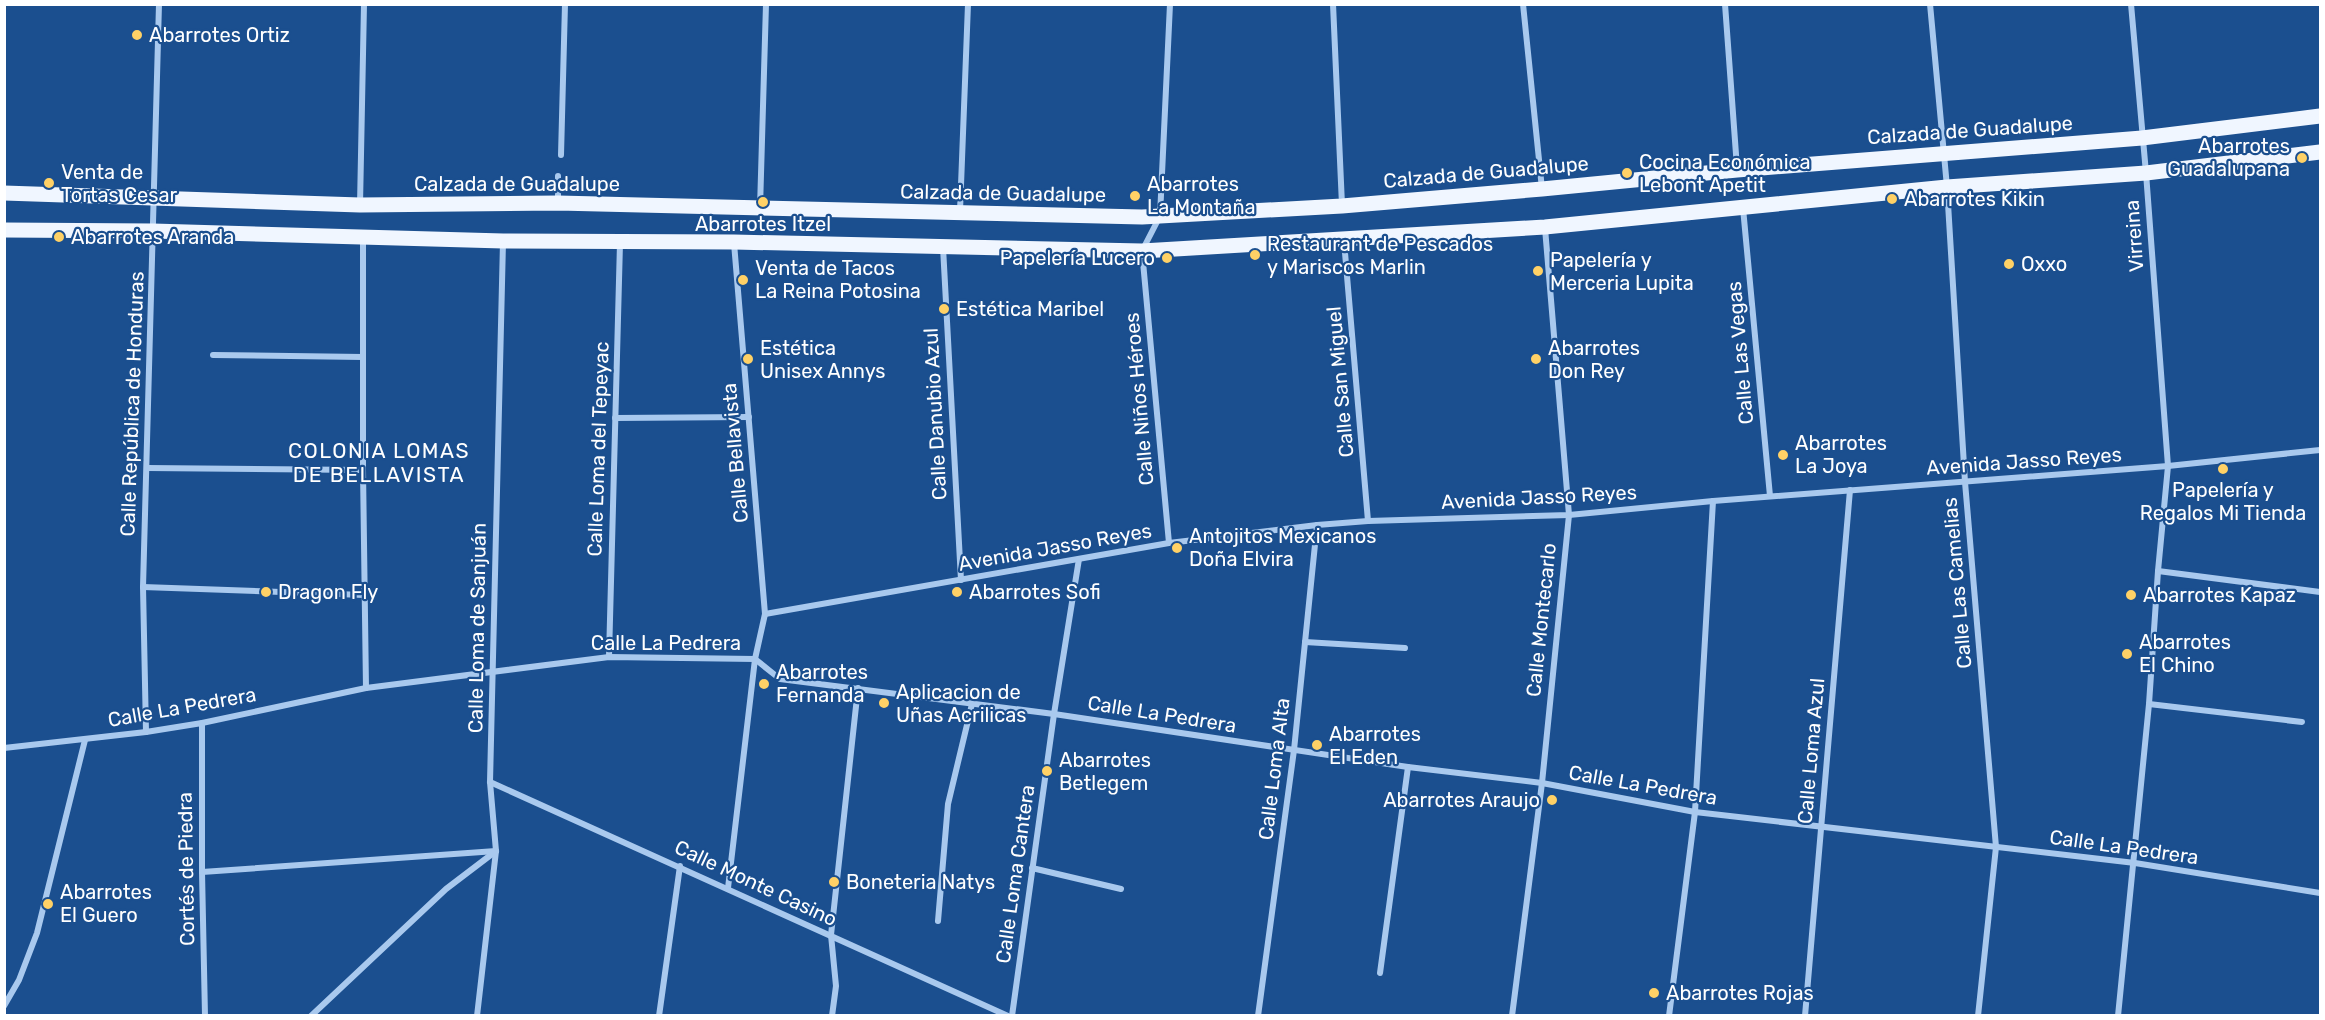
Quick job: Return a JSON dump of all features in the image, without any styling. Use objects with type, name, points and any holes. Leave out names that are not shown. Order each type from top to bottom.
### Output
[{"type":"main road","name":"Calzada de Guadalupe","points":[[4,193],[360,205],[558,203],[1161,216],[1342,206],[1737,170],[2142,138],[2320,116]]},
{"type":"main road","points":[[4,230],[1142,251],[1344,241],[1545,227],[1947,187],[2146,173],[2320,152]]},
{"type":"street","name":"Calle República de Honduras","points":[[146,732],[143,587],[159,4]]},
{"type":"street","points":[[360,205],[364,4]]},
{"type":"street","points":[[561,155],[565,4]]},
{"type":"street","points":[[760,209],[766,4]]},
{"type":"street","points":[[959,213],[968,4]]},
{"type":"street","points":[[1142,251],[1161,216],[1170,4]]},
{"type":"street","points":[[1333,4],[1342,206]]},
{"type":"street","points":[[1523,4],[1542,189]]},
{"type":"street","points":[[1725,4],[1737,170]]},
{"type":"street","name":"Calle Las Camelias","points":[[1930,4],[1947,187],[1965,482],[1996,847],[1978,1016]]},
{"type":"street","name":"Virreina","points":[[2118,1016],[2135,863],[2168,466],[2131,4]]},
{"type":"street","points":[[558,176],[558,203]]},
{"type":"street","name":"Calle Las Vegas","points":[[1743,207],[1770,496]]},
{"type":"street","name":"Calle Montecarlo","points":[[1512,1016],[1542,783],[1569,515],[1545,227]]},
{"type":"street","points":[[363,238],[366,688]]},
{"type":"street","name":"Calle Loma de Sanjuán","points":[[477,1016],[496,851],[490,782],[503,241]]},
{"type":"street","name":"Calle San Miguel","points":[[1344,241],[1368,521]]},
{"type":"street","name":"Calle Loma del Tepeyac","points":[[609,657],[620,242]]},
{"type":"street","name":"Calle Bellavista","points":[[734,242],[765,614],[755,659]]},
{"type":"street","name":"Calle Danubio Azul","points":[[942,247],[961,580]]},
{"type":"street","name":"Calle Niños Héroes","points":[[1142,251],[1169,543]]},
{"type":"street","points":[[213,355],[363,357]]},
{"type":"street","points":[[615,418],[749,417]]},
{"type":"street","name":"Avenida Jasso Reyes","points":[[765,614],[1169,543],[1317,525],[1368,521],[1569,515],[1770,496],[2168,466],[2320,450]]},
{"type":"street","points":[[147,468],[363,470]]},
{"type":"street","name":"Calle Loma Azul","points":[[1805,1016],[1850,490]]},
{"type":"street","points":[[1670,1016],[1695,812],[1713,501]]},
{"type":"street","name":"Calle Loma Alta","points":[[1258,1016],[1294,750],[1317,525]]},
{"type":"street","name":"Calle Loma Cantera","points":[[1010,1016],[1079,559]]},
{"type":"street","points":[[2158,571],[2320,592]]},
{"type":"street","points":[[143,587],[364,594]]},
{"type":"street","points":[[1305,642],[1405,648]]},
{"type":"street","name":"Calle La Pedrera","points":[[4,748],[85,740],[202,723],[366,688],[609,657],[755,659],[780,679],[1054,714],[1408,767],[1542,783],[1695,812],[2135,863],[2320,893]]},
{"type":"street","points":[[728,888],[755,659]]},
{"type":"street","points":[[832,1016],[836,986],[831,935],[858,688]]},
{"type":"street","points":[[938,921],[948,804],[972,704]]},
{"type":"street","points":[[2149,704],[2302,722]]},
{"type":"street","name":"Cortés de Piedra","points":[[202,723],[205,1016]]},
{"type":"street","points":[[4,1006],[19,980],[38,933],[85,740]]},
{"type":"street","points":[[1380,973],[1408,767]]},
{"type":"street","name":"Calle Monte Casino","points":[[490,782],[1010,1016]]},
{"type":"street","points":[[202,872],[496,851]]},
{"type":"street","points":[[311,1016],[446,889],[496,851]]},
{"type":"street","points":[[659,1016],[680,866]]},
{"type":"street","points":[[1032,868],[1121,889]]},
{"type":"place","name":"Abarrotes Ortiz","points":[[137,35]]},
{"type":"place","name":"Abarrotes Guadalupana","points":[[2302,158]]},
{"type":"place","name":"Cocina Económica Lebont Apetit","points":[[1627,173]]},
{"type":"place","name":"Venta de Tortas Cesar","points":[[49,183]]},
{"type":"place","name":"Abarrotes La Montaña","points":[[1135,196]]},
{"type":"place","name":"Abarrotes Kikin","points":[[1892,199]]},
{"type":"place","name":"Abarrotes Itzel","points":[[763,202]]},
{"type":"place","name":"Abarrotes Aranda","points":[[59,237]]},
{"type":"place","name":"Restaurant de Pescados y Mariscos Marlin","points":[[1255,255]]},
{"type":"place","name":"Papelería Lucero","points":[[1167,258]]},
{"type":"place","name":"Oxxo","points":[[2009,264]]},
{"type":"place","name":"Papelería y Merceria Lupita","points":[[1538,271]]},
{"type":"place","name":"Venta de Tacos La Reina Potosina","points":[[743,280]]},
{"type":"place","name":"Estética Maribel","points":[[944,309]]},
{"type":"place","name":"Estética Unisex Annys","points":[[748,359]]},
{"type":"place","name":"Abarrotes Don Rey","points":[[1536,359]]},
{"type":"place","name":"Abarrotes La Joya","points":[[1783,455]]},
{"type":"place","name":"Papelería y Regalos Mi Tienda","points":[[2223,469]]},
{"type":"place","name":"Antojitos Mexicanos Doña Elvira","points":[[1177,548]]},
{"type":"place","name":"Dragon Fly","points":[[266,592]]},
{"type":"place","name":"Abarrotes Sofi","points":[[957,592]]},
{"type":"place","name":"Abarrotes Kapaz","points":[[2131,595]]},
{"type":"place","name":"Abarrotes El Chino","points":[[2127,654]]},
{"type":"place","name":"Abarrotes Fernanda","points":[[764,684]]},
{"type":"place","name":"Aplicacion de Uñas Acrilicas","points":[[884,703]]},
{"type":"place","name":"Abarrotes El Eden","points":[[1317,745]]},
{"type":"place","name":"Abarrotes Betlegem","points":[[1047,771]]},
{"type":"place","name":"Abarrotes Araujo","points":[[1552,800]]},
{"type":"place","name":"Boneteria Natys","points":[[834,882]]},
{"type":"place","name":"Abarrotes El Guero","points":[[48,904]]},
{"type":"place","name":"Abarrotes Rojas","points":[[1654,993]]},
{"type":"district","name":"COLONIA LOMAS DE BELLAVISTA","points":[[379,463]]}]
